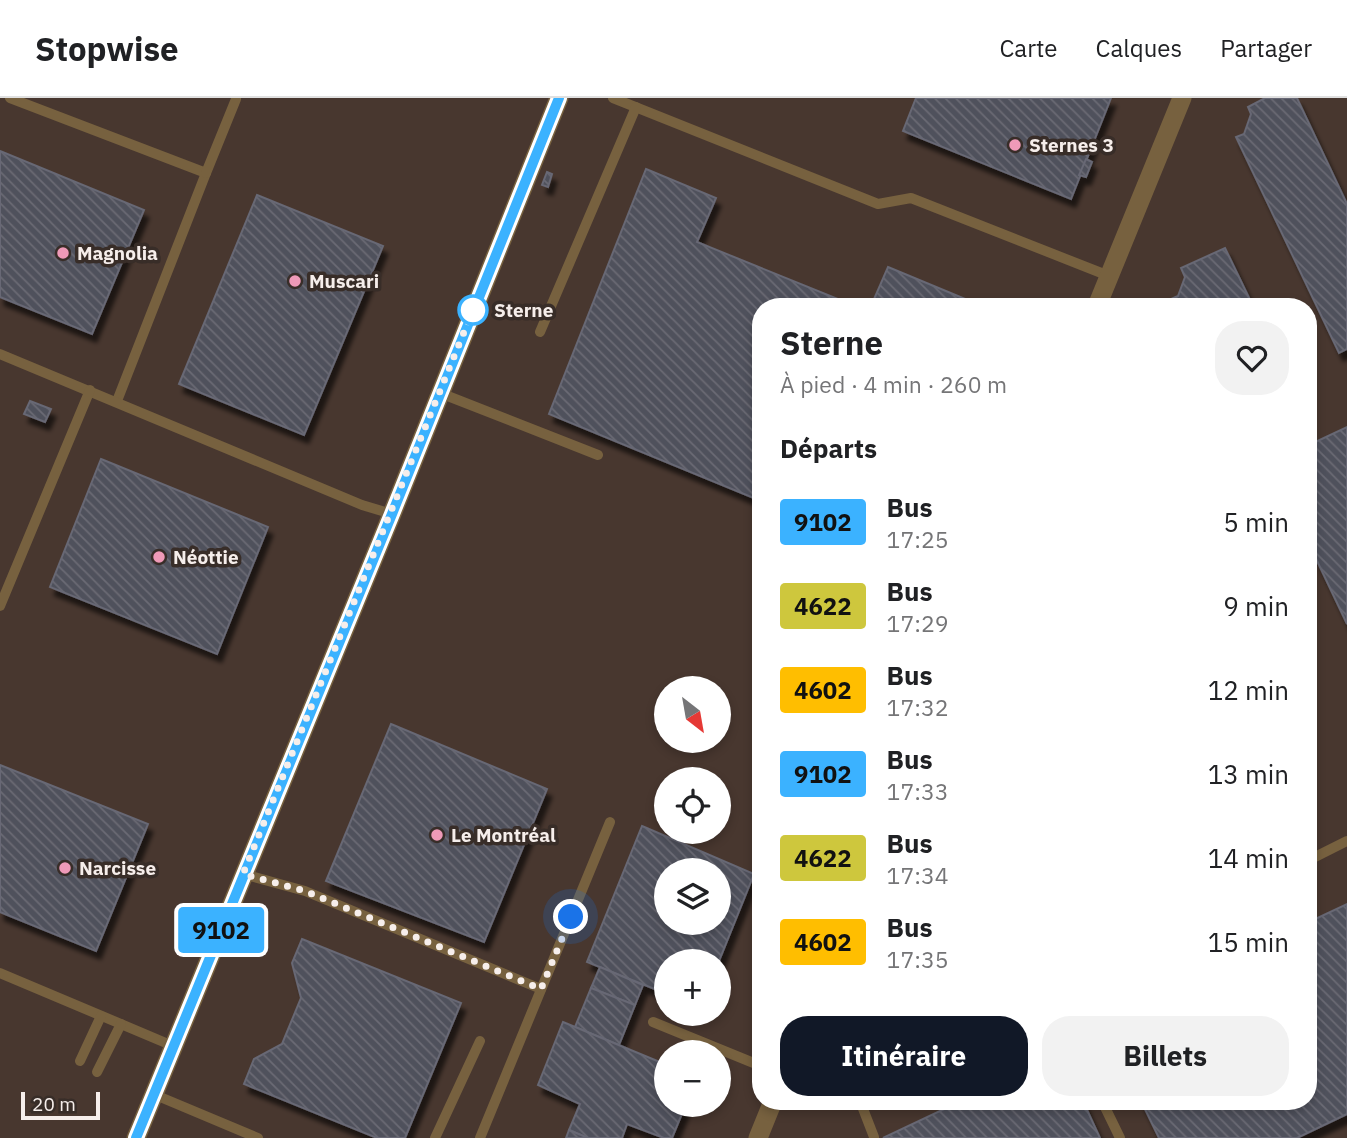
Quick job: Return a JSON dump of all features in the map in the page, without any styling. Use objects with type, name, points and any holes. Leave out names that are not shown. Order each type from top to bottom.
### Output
[{"type":"street","points":[[136,1138],[559,98]]},
{"type":"street","points":[[1100,298],[1182,98]]},
{"type":"street","points":[[758,1138],[770,1110]]},
{"type":"lane","points":[[10,98],[206,173]]},
{"type":"lane","points":[[613,98],[878,204],[911,198],[1109,276]]},
{"type":"lane","points":[[117,401],[236,99]]},
{"type":"lane","points":[[540,332],[636,107]]},
{"type":"lane","points":[[0,354],[362,505],[392,514]]},
{"type":"lane","points":[[0,606],[90,390]]},
{"type":"lane","points":[[440,393],[598,455]]},
{"type":"lane","points":[[480,1138],[610,822]]},
{"type":"lane","points":[[1317,856],[1347,841]]},
{"type":"lane","points":[[243,874],[305,891],[541,989]]},
{"type":"lane","points":[[0,973],[173,1046]]},
{"type":"lane","points":[[80,1061],[101,1016]]},
{"type":"lane","points":[[653,1021],[752,1062]]},
{"type":"lane","points":[[97,1072],[121,1024]]},
{"type":"lane","points":[[435,1138],[480,1041]]},
{"type":"lane","points":[[153,1094],[258,1138]]},
{"type":"lane","points":[[864,1110],[874,1137]]},
{"type":"lane","points":[[1106,1110],[1119,1138]]},
{"type":"shaded area","points":[[0,98],[1347,98],[1347,1138],[0,1138]]},
{"type":"building","name":"Sternes 3","points":[[916,98],[1111,98],[1071,199],[903,131]]},
{"type":"building","points":[[1265,98],[1297,98],[1347,204],[1347,349],[1339,353],[1317,307],[1317,298],[1313,298],[1236,137],[1244,134],[1251,114],[1248,107]]},
{"type":"building","name":"Magnolia","points":[[0,151],[144,210],[92,334],[0,297]]},
{"type":"building","points":[[1086,159],[1092,162],[1086,177],[1079,175]]},
{"type":"building","points":[[646,169],[716,198],[697,242],[835,298],[752,298],[752,497],[549,414]]},
{"type":"building","points":[[547,172],[552,174],[548,187],[542,185]]},
{"type":"building","name":"Muscari","points":[[257,195],[383,246],[304,435],[179,384]]},
{"type":"building","points":[[1225,248],[1249,298],[1173,298],[1178,296],[1185,277],[1181,268]]},
{"type":"building","points":[[888,267],[963,298],[874,298]]},
{"type":"building","points":[[30,401],[51,409],[45,422],[24,414]]},
{"type":"building","points":[[1347,427],[1347,624],[1317,561],[1317,441]]},
{"type":"building","name":"Néottie","points":[[101,459],[268,527],[217,654],[50,587]]},
{"type":"building","name":"Le Montréal","points":[[391,724],[547,789],[484,942],[326,881]]},
{"type":"building","name":"Narcisse","points":[[0,765],[148,824],[96,951],[0,912]]},
{"type":"building","points":[[642,826],[654,831],[654,844],[684,844],[717,858],[654,858],[654,935],[729,935],[724,949],[654,949],[654,989],[587,962]]},
{"type":"building","points":[[731,864],[752,873],[731,931]]},
{"type":"building","points":[[1347,904],[1347,1114],[1297,1138],[1159,1138],[1145,1110],[1317,1110],[1317,918]]},
{"type":"building","points":[[302,939],[461,1003],[405,1138],[377,1138],[244,1084],[254,1059],[282,1044],[301,998],[292,963]]},
{"type":"building","points":[[600,967],[643,985],[635,1005],[591,988]]},
{"type":"building","points":[[591,988],[635,1005],[619,1045],[575,1027]]},
{"type":"building","points":[[563,1022],[654,1060],[654,1117],[681,1117],[672,1138],[664,1138],[627,1124],[622,1138],[588,1138],[569,1130],[580,1104],[538,1085]]},
{"type":"building","points":[[942,1110],[1087,1110],[1100,1138],[883,1138]]},
{"type":"building","points":[[569,1130],[588,1138],[566,1138]]},
{"type":"bus line","name":"9102","points":[[136,1138],[559,98]]},
{"type":"place","name":"Sternes 3","points":[[1015,145]]},
{"type":"place","name":"Magnolia","points":[[63,253]]},
{"type":"place","name":"Muscari","points":[[295,281]]},
{"type":"place","name":"Sterne","points":[[473,310]]},
{"type":"place","name":"Néottie","points":[[159,557]]},
{"type":"place","name":"Le Montréal","points":[[437,835]]},
{"type":"place","name":"Narcisse","points":[[65,868]]},
{"type":"route","points":[[473,310],[243,874],[305,891],[541,989],[571,917]]}]
